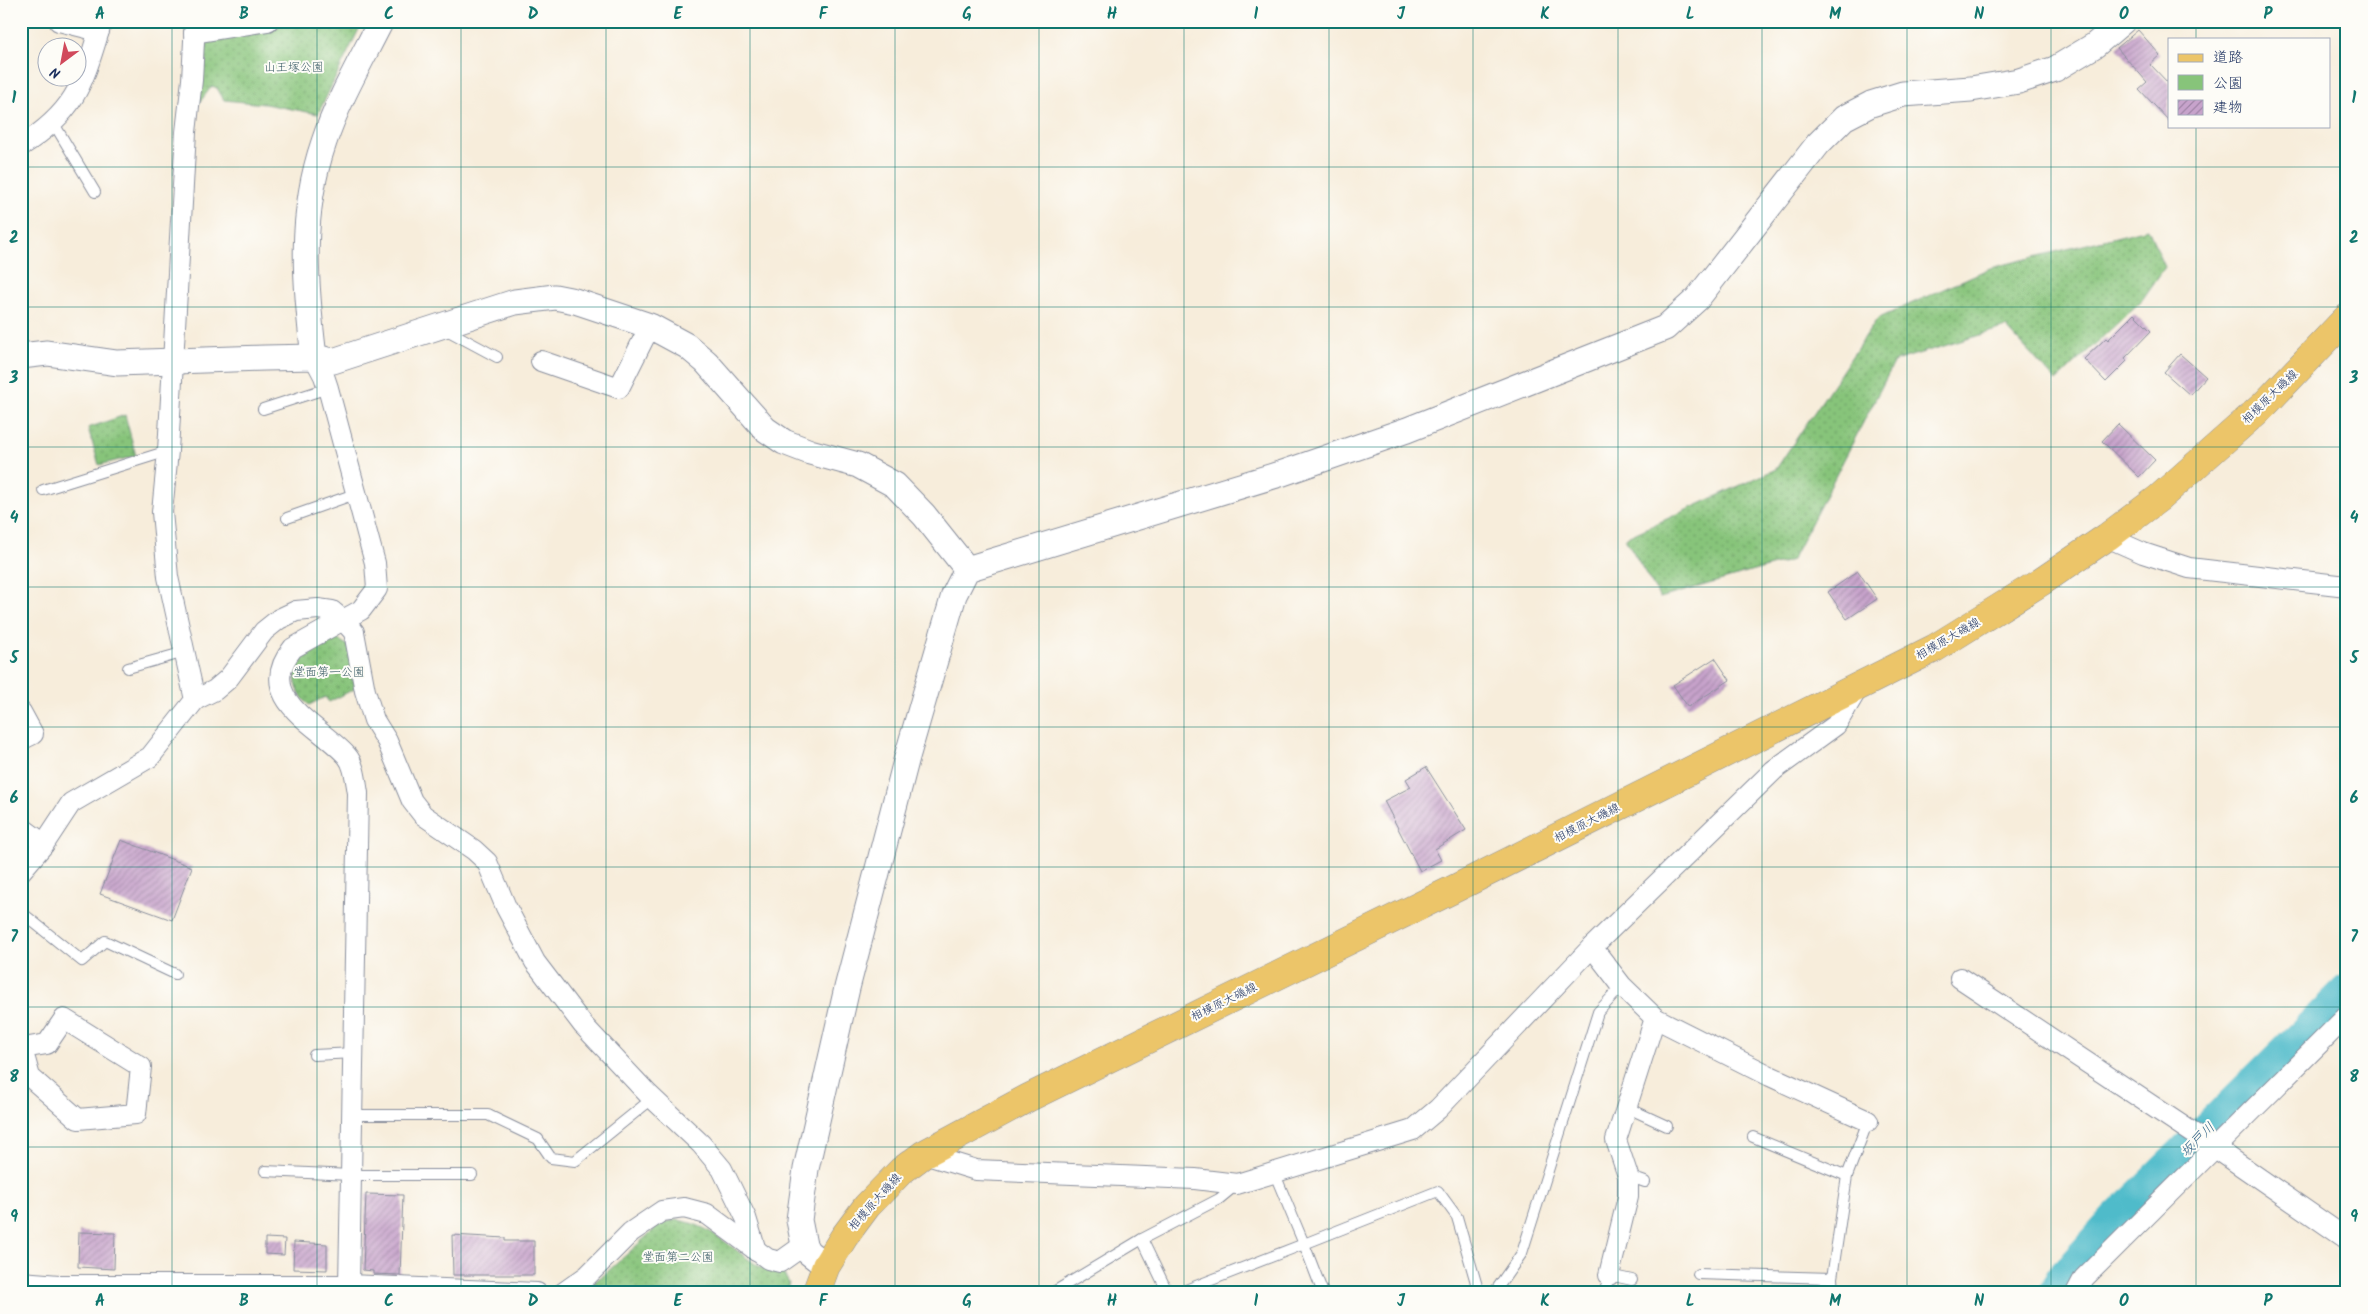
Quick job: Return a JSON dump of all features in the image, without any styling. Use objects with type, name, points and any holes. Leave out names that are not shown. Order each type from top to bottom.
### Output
[{"type":"main road","name":"相模原大磯線","points":[[820,1282],[844,1237],[868,1206],[901,1171],[924,1154],[1028,1098],[1858,688],[1935,648],[1988,616],[2107,537],[2159,498],[2250,417],[2347,318]]},
{"type":"street","points":[[21,146],[63,112],[82,84],[100,26],[59,21]]},
{"type":"street","points":[[195,700],[167,568],[162,512],[168,451],[186,132],[192,80],[195,27],[268,21]]},
{"type":"street","points":[[349,1285],[358,793],[348,757],[297,713],[281,690],[280,680],[286,657],[293,648],[326,628],[344,621],[362,610],[377,589],[375,563],[328,388],[314,357],[304,255],[316,170],[331,125],[381,21]]},
{"type":"street","points":[[820,1282],[804,1245],[799,1220],[806,1169],[848,988],[906,757],[954,595],[967,570],[1300,467],[1407,430],[1665,328],[1698,299],[1818,144],[1844,118],[1871,104],[1903,94],[1971,90],[2019,81],[2054,69],[2095,45],[2123,21]]},
{"type":"street","points":[[21,356],[47,353],[117,363],[314,357],[333,361],[515,302],[555,297],[575,301],[669,334],[706,362],[765,429],[784,442],[810,452],[858,465],[895,485],[924,515],[967,570]]},
{"type":"street","points":[[552,369],[619,388],[650,326]]},
{"type":"street","points":[[2107,537],[2143,553],[2189,568],[2347,586]]},
{"type":"street","points":[[21,871],[44,844],[71,803],[150,757],[195,700],[215,690],[228,679],[264,631],[279,619],[296,611],[318,609],[332,611],[354,632],[365,691],[374,720],[387,741],[412,800],[423,815],[474,850],[487,862],[506,907],[535,962],[583,1025],[653,1098],[701,1144],[722,1169],[746,1218],[756,1251]]},
{"type":"street","points":[[924,1154],[976,1170],[1195,1179],[1237,1184],[1413,1130],[1438,1109],[1592,947],[1774,770],[1836,725],[1858,688]]},
{"type":"street","points":[[21,712],[33,734],[21,740]]},
{"type":"street","points":[[21,827],[44,844]]},
{"type":"street","points":[[1592,947],[1622,986],[1655,1018],[1770,1076],[1868,1120]]},
{"type":"street","points":[[1960,978],[2347,1239]]},
{"type":"street","points":[[2076,1293],[2084,1278],[2347,1016]]},
{"type":"street","points":[[1607,1281],[1628,1197],[1637,1179],[1616,1140],[1628,1108],[1655,1018]]},
{"type":"street","points":[[64,1019],[141,1067],[136,1114],[78,1119],[30,1077],[22,1046],[47,1044],[64,1019]]},
{"type":"street","points":[[563,1293],[587,1276],[631,1232],[662,1211],[684,1208],[707,1214],[768,1259],[780,1262],[804,1245]]},
{"type":"street","points":[[21,1282],[68,1285],[349,1285],[537,1293]]},
{"type":"lane","points":[[53,122],[95,192]]},
{"type":"lane","points":[[440,326],[497,357]]},
{"type":"lane","points":[[263,409],[328,388]]},
{"type":"lane","points":[[43,490],[168,451]]},
{"type":"lane","points":[[287,518],[355,494]]},
{"type":"lane","points":[[128,668],[185,652]]},
{"type":"lane","points":[[21,912],[82,962],[105,941],[175,974]]},
{"type":"lane","points":[[1494,1293],[1522,1253],[1598,1012],[1622,986]]},
{"type":"lane","points":[[314,1055],[354,1053]]},
{"type":"lane","points":[[352,1115],[488,1115],[538,1138],[551,1158],[575,1161],[653,1098]]},
{"type":"lane","points":[[1628,1108],[1667,1126]]},
{"type":"lane","points":[[1834,1293],[1832,1278],[1847,1176],[1868,1120]]},
{"type":"lane","points":[[1753,1137],[1847,1176]]},
{"type":"lane","points":[[265,1171],[351,1175],[472,1174]]},
{"type":"lane","points":[[1274,1172],[1323,1293]]},
{"type":"lane","points":[[1052,1293],[1142,1239],[1219,1199],[1237,1184]]},
{"type":"lane","points":[[1178,1293],[1438,1191],[1457,1217],[1479,1293]]},
{"type":"lane","points":[[1142,1239],[1168,1293]]},
{"type":"lane","points":[[1698,1274],[1832,1278]]},
{"type":"lane","points":[[1607,1281],[1632,1280]]},
{"type":"green space","name":"山王塚公園","points":[[312,21],[357,21],[361,25],[318,114],[265,104],[224,100],[217,88],[212,86],[196,107],[200,46],[210,37]]},
{"type":"green space","points":[[2148,229],[2165,267],[2142,300],[2056,381],[2006,327],[1895,361],[1792,560],[1660,598],[1625,538],[1776,469],[1877,319],[1990,268]]},
{"type":"green space","points":[[125,415],[136,456],[99,465],[88,428]]},
{"type":"green space","name":"堂面第一公園","points":[[335,638],[349,646],[358,687],[329,702],[325,697],[309,705],[297,688],[296,668],[304,656]]},
{"type":"green space","name":"堂面第二公園","points":[[673,1220],[690,1223],[706,1229],[759,1266],[771,1272],[783,1273],[789,1283],[786,1293],[579,1293],[605,1274],[660,1224]]},
{"type":"building","points":[[2138,30],[2160,55],[2150,64],[2168,83],[2168,120],[2139,89],[2147,82],[2117,48]]},
{"type":"building","points":[[2134,314],[2151,331],[2125,358],[2127,361],[2106,382],[2084,359],[2106,338],[2108,340]]},
{"type":"building","points":[[2180,354],[2206,377],[2190,395],[2164,372]]},
{"type":"building","points":[[2118,424],[2155,460],[2139,477],[2102,441]]},
{"type":"building","points":[[1858,571],[1877,599],[1847,619],[1828,592]]},
{"type":"building","points":[[1715,658],[1730,680],[1688,707],[1673,685]]},
{"type":"building","points":[[1426,767],[1466,830],[1435,849],[1441,860],[1420,871],[1384,801],[1411,787],[1406,779]]},
{"type":"building","points":[[121,840],[192,867],[172,920],[100,894]]},
{"type":"building","points":[[366,1194],[403,1195],[400,1275],[373,1274],[373,1271],[363,1270]]},
{"type":"building","points":[[79,1232],[115,1233],[114,1269],[78,1267]]},
{"type":"building","points":[[452,1235],[505,1238],[505,1241],[534,1241],[534,1275],[453,1275]]},
{"type":"building","points":[[265,1238],[285,1239],[284,1255],[265,1254]]},
{"type":"building","points":[[294,1242],[327,1244],[327,1270],[293,1269]]},
{"type":"waterway","name":"坂戸川","points":[[2056,1293],[2062,1280],[2116,1220],[2347,992]]}]
